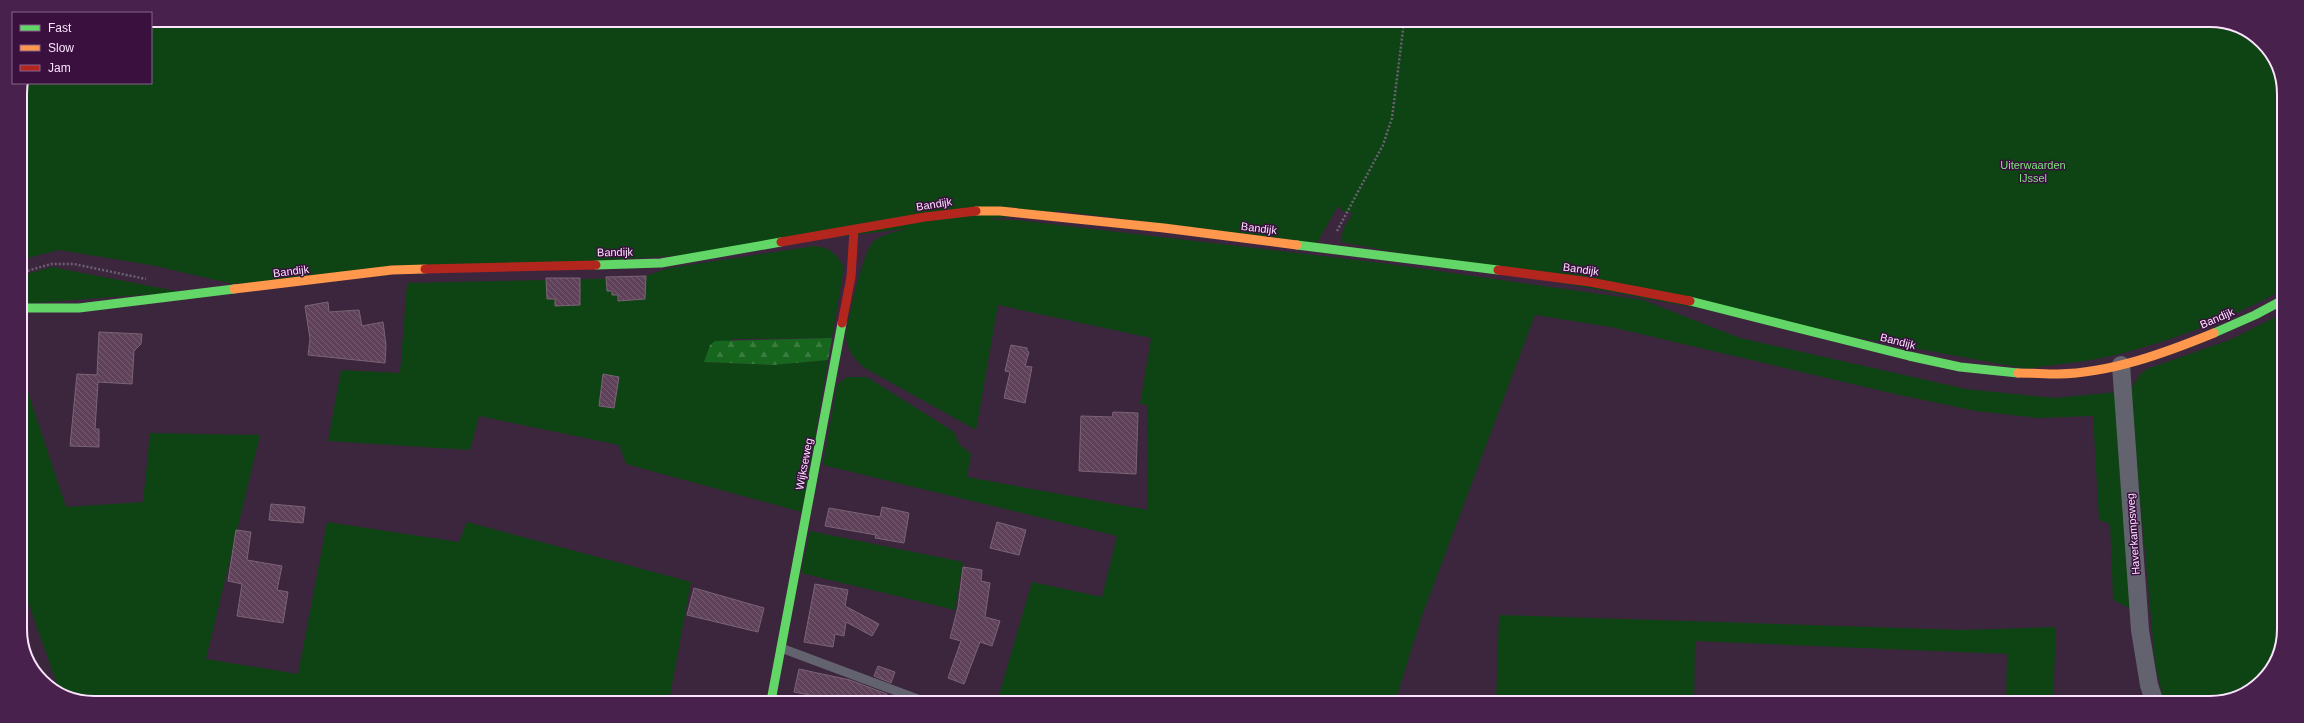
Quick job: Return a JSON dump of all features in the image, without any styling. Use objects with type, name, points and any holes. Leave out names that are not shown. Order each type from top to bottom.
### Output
[{"type":"street","name":"Bandijk","points":[[27,308],[79,308],[392,270],[661,263],[965,211],[1000,211],[1172,229],[1590,282],[1670,296],[1909,356],[1960,367],[2016,373],[2059,374],[2121,364],[2189,343],[2255,315],[2277,303]]},
{"type":"street","name":"Wijkseweg","points":[[773,696],[851,277],[854,230]]},
{"type":"street","name":"Haverkampsweg","points":[[2121,364],[2140,630],[2149,685],[2153,696]]},
{"type":"lane","points":[[782,648],[910,696]]},
{"type":"path","points":[[1328,249],[1383,146],[1392,118],[1403,27]]},
{"type":"path","points":[[27,271],[51,264],[74,264],[152,280]]},
{"type":"green space","name":"Uiterwaarden IJssel","points":[[152,27],[2210,27],[2227,29],[2240,34],[2254,44],[2266,57],[2272,68],[2277,90],[2277,293],[2223,319],[2138,349],[2083,361],[2027,369],[1341,242],[1343,229],[1353,213],[1343,211],[1338,206],[1317,243],[1059,211],[672,256],[233,284],[151,265],[59,250],[27,258],[28,84],[152,84]]},
{"type":"green space","points":[[970,219],[1016,220],[1382,263],[1643,300],[1740,338],[1966,389],[2054,398],[2118,392],[2133,610],[2113,600],[2110,524],[2099,520],[2093,416],[2038,418],[1976,411],[1895,394],[1611,327],[1535,315],[1423,613],[1397,696],[999,696],[1032,582],[1102,597],[1117,536],[823,465],[837,385],[847,377],[867,377],[954,432],[959,444],[971,454],[967,477],[1148,510],[1147,405],[1140,404],[1151,338],[998,305],[976,430],[863,367],[854,357],[846,341],[852,302],[860,272],[869,248],[873,242],[880,237],[891,233],[933,224]]},
{"type":"green space","points":[[814,246],[824,248],[835,254],[844,267],[832,338],[732,339],[704,362],[773,365],[828,360],[802,512],[626,464],[619,445],[479,416],[470,450],[328,441],[341,370],[400,373],[407,283],[640,278],[669,268]]},
{"type":"green space","points":[[52,267],[181,292],[27,303],[27,274]]},
{"type":"green space","points":[[2277,316],[2277,629],[2275,646],[2266,666],[2251,682],[2240,689],[2223,695],[2162,696],[2155,662],[2130,390],[2141,373],[2147,369],[2232,339]]},
{"type":"green space","points":[[832,338],[828,360],[773,365],[704,362],[710,345],[715,341]]},
{"type":"green space","points":[[27,389],[66,507],[143,502],[150,433],[260,435],[206,659],[298,674],[327,522],[459,542],[467,522],[691,582],[670,696],[94,696],[77,694],[57,685],[27,599]]},
{"type":"green space","points":[[810,531],[963,562],[955,610],[801,573]]},
{"type":"green space","points":[[1499,615],[1963,630],[2056,627],[2053,696],[2006,696],[2007,654],[1695,641],[1694,696],[1496,696]]},
{"type":"building","points":[[646,276],[645,299],[618,301],[618,295],[612,295],[612,291],[607,291],[606,277]]},
{"type":"building","points":[[546,278],[580,278],[580,305],[555,306],[555,299],[547,299]]},
{"type":"building","points":[[328,302],[329,312],[359,310],[362,326],[383,322],[386,345],[385,363],[308,355],[310,339],[305,306]]},
{"type":"building","points":[[99,332],[142,334],[141,344],[134,351],[132,384],[98,382],[95,429],[99,429],[99,447],[70,446],[77,374],[97,375]]},
{"type":"building","points":[[1011,345],[1027,348],[1027,351],[1029,352],[1025,366],[1032,367],[1025,403],[1004,398],[1010,372],[1005,371]]},
{"type":"building","points":[[603,374],[619,377],[614,408],[599,406]]},
{"type":"building","points":[[1113,412],[1138,413],[1136,474],[1079,471],[1081,416],[1112,417]]},
{"type":"building","points":[[271,504],[305,507],[303,523],[269,520]]},
{"type":"building","points":[[882,507],[909,513],[904,543],[875,538],[876,535],[825,526],[829,508],[880,517]]},
{"type":"building","points":[[997,522],[1026,530],[1019,555],[990,548]]},
{"type":"building","points":[[236,530],[251,532],[247,560],[282,566],[277,590],[288,592],[283,623],[237,616],[242,584],[228,581]]},
{"type":"building","points":[[963,567],[982,570],[981,581],[990,583],[985,617],[1000,621],[992,646],[980,642],[964,684],[948,678],[961,641],[950,638],[958,607]]},
{"type":"building","points":[[815,584],[848,590],[845,606],[879,624],[872,636],[846,622],[844,636],[835,634],[833,647],[804,642]]},
{"type":"building","points":[[694,588],[764,608],[758,632],[687,615]]},
{"type":"building","points":[[878,666],[895,672],[891,683],[874,676]]},
{"type":"building","points":[[799,669],[850,680],[887,694],[886,696],[814,696],[794,692]]},
{"type":"traffic: fast","points":[[596,265],[661,263],[781,242]]},
{"type":"traffic: fast","points":[[1297,245],[1498,270]]},
{"type":"traffic: fast","points":[[27,308],[79,308],[234,289]]},
{"type":"traffic: fast","points":[[1690,301],[1909,356],[1960,367],[2018,373]]},
{"type":"traffic: fast","points":[[2214,333],[2255,315],[2277,303]]},
{"type":"traffic: fast","points":[[772,696],[842,323]]},
{"type":"traffic: slow","points":[[976,211],[1000,211],[1164,228],[1297,245]]},
{"type":"traffic: slow","points":[[234,289],[392,270],[425,269]]},
{"type":"traffic: slow","points":[[2018,373],[2078,373],[2118,366],[2176,348],[2214,333]]},
{"type":"traffic: jam","points":[[781,242],[925,217],[976,211]]},
{"type":"traffic: jam","points":[[842,323],[851,277],[854,230]]},
{"type":"traffic: jam","points":[[425,269],[596,265]]},
{"type":"traffic: jam","points":[[1498,270],[1590,282],[1690,301]]}]
